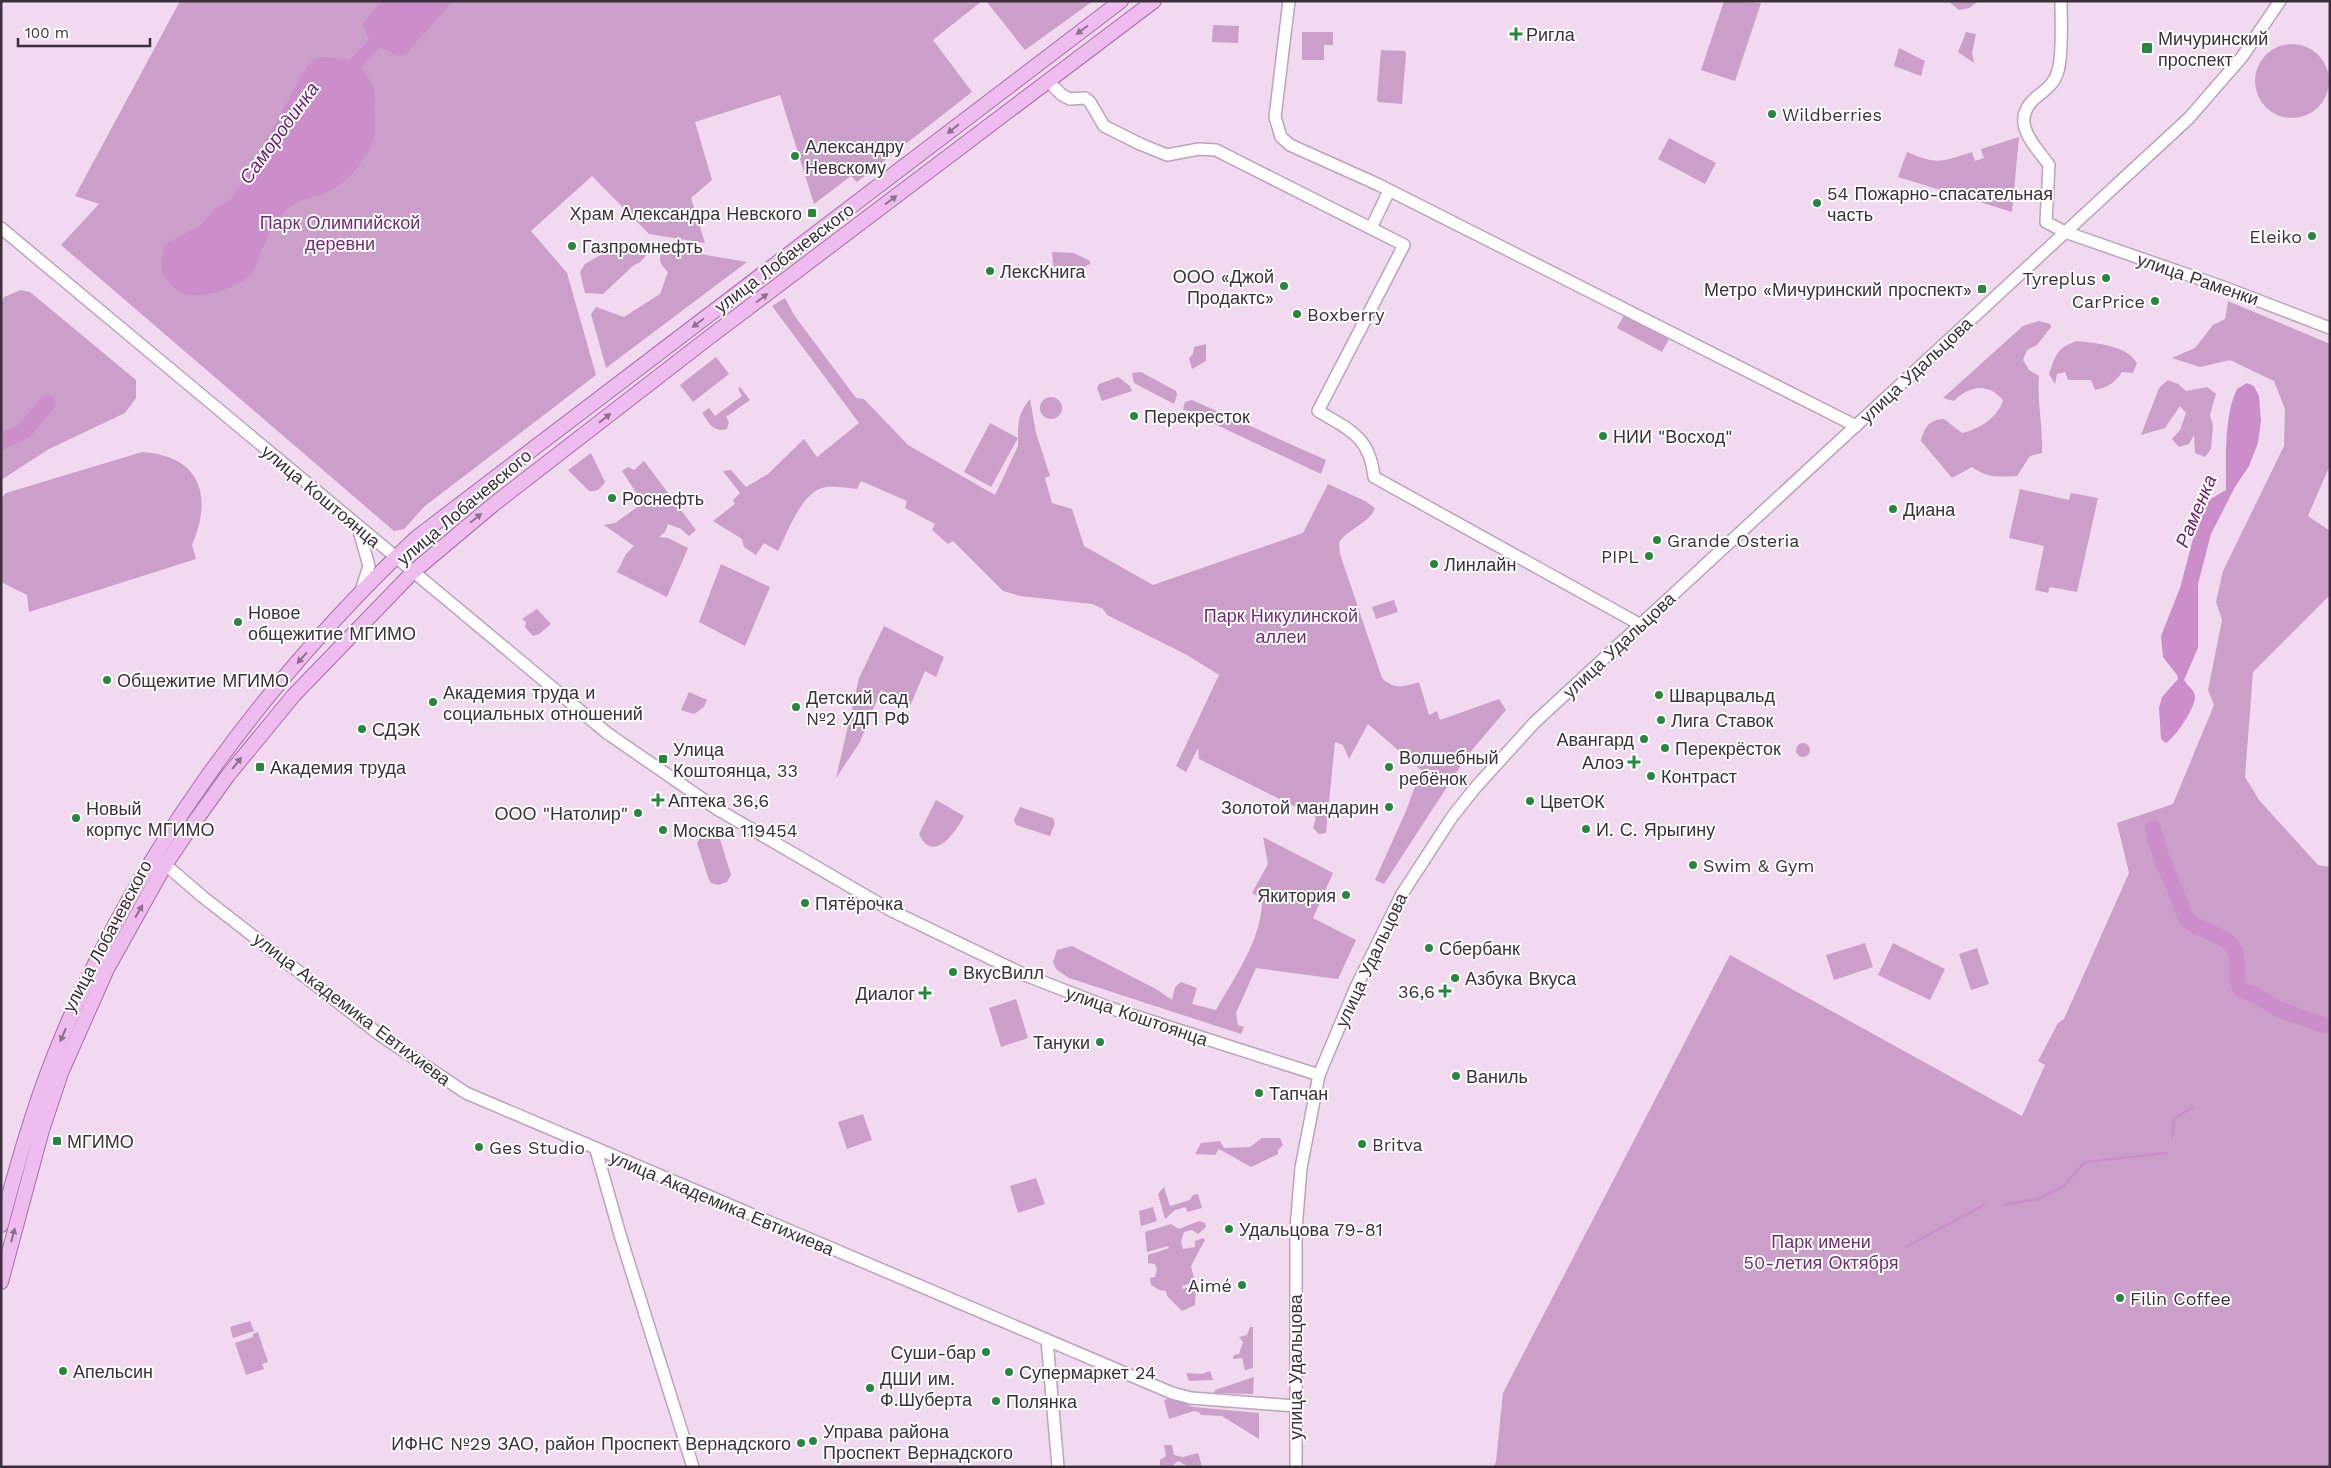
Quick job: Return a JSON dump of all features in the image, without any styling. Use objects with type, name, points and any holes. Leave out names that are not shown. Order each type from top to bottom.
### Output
[{"type":"main road","name":"улица Лобачевского","points":[[1,1225],[49,1069],[111,935],[157,852],[196,793],[278,684],[394,558],[416,538],[1121,1]]},
{"type":"main road","name":"улица Лобачевского","points":[[1,1282],[42,1130],[61,1073],[107,969],[165,865],[229,774],[288,701],[413,572],[494,504],[814,258],[1154,1]]},
{"type":"street","points":[[1289,1],[1275,117],[1281,138],[1290,145],[1389,191],[1856,426]]},
{"type":"street","name":"улица Раменки","points":[[2061,1],[2058,70],[2052,85],[2028,103],[2024,113],[2024,126],[2027,135],[2050,166],[2046,222],[2065,232],[2330,328]]},
{"type":"street","name":"улица Удальцова","points":[[1296,1467],[1294,1287],[1298,1197],[1304,1150],[1320,1075],[1356,987],[1384,927],[1411,879],[1452,817],[1481,781],[1534,723],[2210,96],[2242,57],[2280,1]]},
{"type":"street","points":[[1048,80],[1062,95],[1070,99],[1085,98],[1090,102],[1104,126],[1140,144],[1167,154],[1199,149],[1216,150],[1404,245],[1318,412],[1356,435],[1363,442],[1372,459],[1374,477],[1641,625]]},
{"type":"street","points":[[988,101],[994,100],[1002,104],[1003,108],[1000,117]]},
{"type":"street","points":[[1371,228],[1389,191]]},
{"type":"street","name":"улица Коштоянца","points":[[1,228],[394,558],[607,733],[716,809],[892,911],[1025,975],[1102,1005],[1320,1075]]},
{"type":"street","points":[[802,243],[798,252],[801,260],[809,261],[814,258]]},
{"type":"street","points":[[357,526],[369,566],[359,596]]},
{"type":"street","name":"улица Академика Евтихиева","points":[[157,852],[160,862],[202,897],[380,1035],[466,1093],[596,1150],[1172,1393],[1191,1398],[1295,1406]]},
{"type":"street","points":[[596,1150],[624,1248],[693,1467]]},
{"type":"street","points":[[1047,1340],[1058,1467]]},
{"type":"green space","name":"Парк Олимпийской деревни","points":[[180,1],[982,1],[933,40],[972,92],[857,182],[851,176],[814,204],[780,95],[695,122],[712,180],[691,198],[705,243],[649,234],[592,176],[531,231],[567,273],[596,375],[425,506],[404,529],[394,531],[61,245],[99,204],[75,196]]},
{"type":"green space","points":[[986,1],[1093,1],[1025,50]]},
{"type":"green space","points":[[1724,1],[1761,3],[1735,81],[1701,70]]},
{"type":"green space","points":[[1948,1],[1977,2],[1969,8],[1959,10]]},
{"type":"green space","points":[[1213,25],[1239,26],[1238,43],[1212,42]]},
{"type":"green space","points":[[1302,32],[1333,32],[1333,45],[1324,45],[1324,60],[1302,60]]},
{"type":"green space","points":[[1966,32],[1976,34],[1972,53],[1974,63],[1958,52]]},
{"type":"green space","points":[[2292,44],[2313,50],[2323,60],[2329,81],[2323,102],[2313,112],[2292,118],[2271,112],[2261,102],[2255,81],[2261,60],[2271,50]]},
{"type":"green space","points":[[1899,48],[1925,61],[1921,76],[1894,66]]},
{"type":"green space","points":[[1381,50],[1405,51],[1402,104],[1378,102]]},
{"type":"green space","points":[[2019,137],[2012,212],[1898,177],[1907,152],[1926,159],[1940,161],[1972,152],[1975,161],[1984,158],[1981,149]]},
{"type":"green space","points":[[1669,138],[1716,163],[1705,184],[1658,159]]},
{"type":"green space","points":[[619,244],[649,246],[649,249],[642,260],[603,294],[585,293],[580,272],[585,264]]},
{"type":"green space","points":[[665,248],[747,262],[606,368],[591,314],[596,307],[624,317],[660,294],[668,272],[660,260],[662,251]]},
{"type":"green space","points":[[1052,252],[1074,253],[1090,261],[1090,264],[1075,271],[1054,274]]},
{"type":"green space","points":[[21,290],[30,292],[136,380],[136,398],[125,413],[49,449],[1,480],[1,303],[4,297]]},
{"type":"green space","name":"Парк Никулинской аллеи","points":[[785,298],[794,315],[856,398],[864,399],[908,445],[995,495],[1018,446],[1020,417],[1023,408],[1030,399],[1036,433],[1050,476],[1045,478],[1052,503],[1072,509],[1084,546],[1153,585],[1303,533],[1328,484],[1365,501],[1375,508],[1364,522],[1347,534],[1339,543],[1340,554],[1382,678],[1395,686],[1419,682],[1429,715],[1437,711],[1440,720],[1499,699],[1506,710],[1467,756],[1384,884],[1375,880],[1406,811],[1421,770],[1368,724],[1349,759],[1343,745],[1335,742],[1326,833],[1319,834],[1313,828],[1316,817],[1199,759],[1198,748],[1186,772],[1176,766],[1219,675],[1187,655],[1107,615],[1103,609],[1092,604],[1020,596],[1003,591],[953,541],[948,544],[932,530],[935,524],[905,508],[907,501],[861,481],[857,489],[826,487],[817,490],[797,513],[778,551],[764,543],[756,555],[744,547],[742,539],[713,521],[735,504],[733,500],[740,493],[723,471],[731,470],[746,487],[768,474],[804,439],[817,457],[859,423],[772,306]]},
{"type":"green space","name":"Парк имени 50-летия Октября","points":[[2228,301],[2330,344],[2330,465],[2308,516],[2330,531],[2330,595],[2253,672],[2245,777],[2259,800],[2318,865],[2330,867],[2330,1467],[1493,1467],[1496,1462],[1503,1393],[1730,955],[2022,1116],[2045,1065],[2038,1061],[2058,1023],[2064,1019],[2129,873],[2117,823],[2173,804],[2214,705],[2208,690],[2222,620],[2216,602],[2223,571],[2284,446],[2285,409],[2274,381],[2230,360],[2200,367],[2172,358],[2195,348],[2213,325],[2225,319]]},
{"type":"green space","points":[[1624,315],[1669,339],[1662,352],[1617,328]]},
{"type":"green space","points":[[2039,321],[2050,324],[2051,327],[2037,345],[2027,350],[2023,360],[2029,370],[2039,376],[2042,453],[2030,456],[2017,476],[1993,476],[1972,467],[1952,478],[1921,441],[1924,431],[1931,422],[1944,419],[1962,433],[1975,429],[1993,417],[2003,400],[1991,390],[1984,388],[1972,389],[1954,401],[1943,398],[2023,326]]},
{"type":"green space","points":[[2077,341],[2102,344],[2125,352],[2137,363],[2133,373],[2122,372],[2111,384],[2095,390],[2091,380],[2068,380],[2065,372],[2057,374],[2055,384],[2049,374],[2055,357],[2065,346]]},
{"type":"green space","points":[[1206,344],[1206,361],[1192,369],[1189,358],[1193,354],[1194,347]]},
{"type":"green space","points":[[716,357],[729,374],[693,402],[680,385]]},
{"type":"green space","points":[[1141,372],[1176,391],[1177,395],[1174,404],[1134,383],[1132,373]]},
{"type":"green space","points":[[1118,377],[1130,386],[1132,391],[1102,401],[1097,388],[1099,384]]},
{"type":"green space","points":[[2168,380],[2178,384],[2186,391],[2207,387],[2216,394],[2210,415],[2213,426],[2211,449],[2205,457],[2195,453],[2194,435],[2189,444],[2179,447],[2172,439],[2180,430],[2186,413],[2180,406],[2165,428],[2141,435],[2159,388]]},
{"type":"green space","points":[[740,387],[750,400],[726,417],[729,422],[727,429],[715,429],[702,413],[709,408],[715,416],[742,396],[738,389]]},
{"type":"green space","points":[[1051,397],[1061,404],[1062,408],[1055,418],[1051,419],[1041,412],[1040,408],[1047,398]]},
{"type":"green space","points":[[1192,400],[1326,460],[1321,474],[1183,409],[1185,402]]},
{"type":"green space","points":[[990,423],[1018,438],[991,487],[964,472]]},
{"type":"green space","points":[[142,452],[162,455],[178,461],[189,470],[197,482],[201,495],[201,510],[192,545],[196,559],[29,612],[27,595],[1,582],[1,498],[6,493]]},
{"type":"green space","points":[[591,453],[605,482],[598,490],[594,491],[589,491],[568,470]]},
{"type":"green space","points":[[644,461],[696,530],[689,536],[681,529],[668,524],[665,532],[659,537],[668,538],[688,548],[667,597],[617,572],[626,554],[634,546],[604,525],[615,523],[639,506],[637,494],[622,471],[628,467],[634,470]]},
{"type":"green space","points":[[2020,489],[2069,500],[2071,493],[2098,498],[2077,592],[2050,587],[2048,593],[2035,590],[2044,546],[2009,538]]},
{"type":"green space","points":[[721,564],[770,587],[745,646],[699,622]]},
{"type":"green space","points":[[1394,600],[1398,612],[1376,619],[1372,607]]},
{"type":"green space","points":[[537,609],[551,624],[539,634],[533,636],[525,627],[526,622],[522,619]]},
{"type":"green space","points":[[884,626],[944,657],[936,677],[925,671],[910,706],[881,690],[860,742],[836,778],[859,678]]},
{"type":"green space","points":[[689,692],[707,700],[704,707],[694,714],[681,710]]},
{"type":"green space","points":[[1800,743],[1806,743],[1810,750],[1806,757],[1800,757],[1796,753],[1796,747]]},
{"type":"green space","points":[[936,800],[964,816],[956,830],[944,843],[931,847],[925,843],[919,834]]},
{"type":"green space","points":[[1020,807],[1053,818],[1055,823],[1050,836],[1016,825],[1014,820]]},
{"type":"green space","points":[[714,832],[719,836],[731,875],[727,882],[718,885],[711,883],[709,880],[697,843],[702,835]]},
{"type":"green space","points":[[1263,837],[1333,873],[1313,918],[1356,940],[1338,979],[1256,968],[1236,1013],[1238,1025],[1244,1027],[1241,1034],[1069,978],[1056,969],[1053,962],[1057,950],[1072,946],[1156,989],[1172,1000],[1175,987],[1181,982],[1197,988],[1192,1004],[1216,1010],[1239,970],[1258,928],[1262,898],[1252,893],[1268,864]]},
{"type":"green space","points":[[1865,943],[1873,967],[1834,980],[1826,955]]},
{"type":"green space","points":[[1893,943],[1945,969],[1930,1000],[1878,975]]},
{"type":"green space","points":[[1977,948],[1989,984],[1971,990],[1959,954]]},
{"type":"green space","points":[[1016,999],[1028,1038],[1001,1047],[989,1008]]},
{"type":"green space","points":[[863,1114],[872,1140],[847,1149],[838,1122]]},
{"type":"green space","points":[[1262,1138],[1280,1138],[1283,1145],[1278,1150],[1278,1154],[1251,1167],[1219,1149],[1215,1155],[1195,1154],[1201,1143],[1220,1141],[1224,1148],[1250,1147]]},
{"type":"green space","points":[[1036,1178],[1045,1204],[1018,1213],[1010,1186]]},
{"type":"green space","points":[[1164,1187],[1170,1206],[1190,1200],[1193,1195],[1198,1194],[1202,1208],[1187,1212],[1186,1207],[1175,1210],[1165,1219],[1158,1194]]},
{"type":"green space","points":[[1153,1207],[1157,1221],[1141,1226],[1139,1211]]},
{"type":"green space","points":[[1199,1221],[1205,1223],[1206,1227],[1198,1234],[1192,1230],[1184,1232],[1181,1242],[1183,1249],[1195,1247],[1195,1241],[1203,1238],[1205,1240],[1191,1266],[1195,1282],[1182,1286],[1183,1289],[1196,1285],[1195,1305],[1182,1311],[1167,1296],[1166,1291],[1159,1290],[1151,1285],[1150,1278],[1155,1277],[1157,1269],[1155,1264],[1148,1263],[1148,1255],[1169,1248],[1168,1246],[1147,1252],[1145,1232],[1171,1224],[1179,1229]]},
{"type":"green space","points":[[250,1321],[254,1331],[233,1338],[230,1327]]},
{"type":"green space","points":[[1250,1327],[1253,1327],[1253,1368],[1245,1370],[1242,1358],[1233,1359],[1234,1355],[1239,1354],[1243,1342],[1239,1337],[1247,1335]]},
{"type":"green space","points":[[258,1332],[268,1362],[262,1364],[264,1369],[246,1375],[235,1343],[253,1337],[253,1334]]},
{"type":"green space","points":[[1210,1371],[1213,1380],[1189,1381],[1186,1373],[1202,1374]]},
{"type":"green space","points":[[1254,1377],[1253,1394],[1214,1393],[1215,1390]]},
{"type":"green space","points":[[1171,1398],[1194,1407],[1259,1413],[1259,1439],[1222,1416],[1201,1415],[1199,1412],[1194,1411],[1169,1419],[1164,1400]]},
{"type":"green space","points":[[1164,1445],[1172,1445],[1174,1455],[1183,1457],[1198,1453],[1202,1466],[1189,1467],[1178,1461],[1171,1467],[1160,1467],[1160,1460],[1166,1456]]},
{"type":"water","points":[[382,1],[453,1],[405,55],[398,56],[380,47],[361,67],[374,87],[375,132],[369,151],[357,169],[332,190],[305,199],[289,208],[270,232],[254,270],[247,278],[230,288],[209,294],[189,295],[179,291],[163,275],[161,261],[165,245],[202,224],[215,209],[230,200],[243,182],[306,68],[314,59],[324,57],[349,60],[369,40],[363,24]]},
{"type":"water","points":[[2247,383],[2254,386],[2259,396],[2261,421],[2258,443],[2249,466],[2235,487],[2211,534],[2198,584],[2198,648],[2184,680],[2192,689],[2195,696],[2194,701],[2184,722],[2166,743],[2161,739],[2159,708],[2162,697],[2178,679],[2163,657],[2161,636],[2180,588],[2198,520],[2207,501],[2226,490],[2226,452],[2230,412],[2237,389]]},
{"type":"waterway","name":"Самородинка","points":[[1,442],[24,431],[48,403]]},
{"type":"waterway","name":"Раменка","points":[[2153,828],[2161,855],[2185,916],[2194,925],[2223,938],[2232,946],[2237,957],[2237,980],[2241,990],[2253,994],[2278,1009],[2323,1025]]},
{"type":"waterway","points":[[2172,1137],[2174,1119],[2193,1107]]},
{"type":"waterway","points":[[2004,1205],[2037,1199],[2063,1187],[2085,1162],[2167,1153]]},
{"type":"waterway","points":[[1906,1247],[1984,1205]]},
{"type":"place","name":"Ригла","points":[[1516,34]]},
{"type":"place","name":"Мичуринский проспект","points":[[2147,48]]},
{"type":"place","name":"Wildberries","points":[[1772,114]]},
{"type":"place","name":"Александру Невскому","points":[[795,156]]},
{"type":"place","name":"54 Пожарно-спасательная часть","points":[[1817,203]]},
{"type":"place","name":"Храм Александра Невского","points":[[812,213]]},
{"type":"place","name":"Eleiko","points":[[2312,236]]},
{"type":"place","name":"Газпромнефть","points":[[572,246]]},
{"type":"place","name":"ЛексКнига","points":[[990,271]]},
{"type":"place","name":"Tyreplus","points":[[2106,278]]},
{"type":"place","name":"ООО «Джой Продактс»","points":[[1284,286]]},
{"type":"place","name":"Метро «Мичуринский проспект»","points":[[1982,289]]},
{"type":"place","name":"CarPrice","points":[[2155,301]]},
{"type":"place","name":"Boxberry","points":[[1297,314]]},
{"type":"place","name":"Перекресток","points":[[1134,416]]},
{"type":"place","name":"НИИ \"Восход\"","points":[[1603,436]]},
{"type":"place","name":"Роснефть","points":[[612,498]]},
{"type":"place","name":"Диана","points":[[1893,509]]},
{"type":"place","name":"Grande Osteria","points":[[1657,540]]},
{"type":"place","name":"PIPL","points":[[1649,556]]},
{"type":"place","name":"Линлайн","points":[[1434,564]]},
{"type":"place","name":"Новое общежитие МГИМО","points":[[238,622]]},
{"type":"place","name":"Общежитие МГИМО","points":[[107,680]]},
{"type":"place","name":"Шварцвальд","points":[[1659,695]]},
{"type":"place","name":"Академия труда и социальных отношений","points":[[433,702]]},
{"type":"place","name":"Детский сад №2 УДП РФ","points":[[796,707]]},
{"type":"place","name":"Лига Ставок","points":[[1661,720]]},
{"type":"place","name":"СДЭК","points":[[362,729]]},
{"type":"place","name":"Авангард","points":[[1644,739]]},
{"type":"place","name":"Перекрёсток","points":[[1665,748]]},
{"type":"place","name":"Улица Коштоянца, 33","points":[[663,759]]},
{"type":"place","name":"Алоэ","points":[[1634,762]]},
{"type":"place","name":"Академия труда","points":[[260,767]]},
{"type":"place","name":"Волшебный ребёнок","points":[[1389,767]]},
{"type":"place","name":"Контраст","points":[[1651,776]]},
{"type":"place","name":"Аптека 36,6","points":[[658,800]]},
{"type":"place","name":"ЦветОК","points":[[1530,801]]},
{"type":"place","name":"Золотой мандарин","points":[[1389,807]]},
{"type":"place","name":"ООО \"Натолир\"","points":[[638,813]]},
{"type":"place","name":"Новый корпус МГИМО","points":[[76,818]]},
{"type":"place","name":"И. С. Ярыгину","points":[[1586,829]]},
{"type":"place","name":"Москва 119454","points":[[663,830]]},
{"type":"place","name":"Swim & Gym","points":[[1693,865]]},
{"type":"place","name":"Якитория","points":[[1346,895]]},
{"type":"place","name":"Пятёрочка","points":[[805,903]]},
{"type":"place","name":"Сбербанк","points":[[1429,948]]},
{"type":"place","name":"ВкусВилл","points":[[953,972]]},
{"type":"place","name":"Азбука Вкуса","points":[[1455,978]]},
{"type":"place","name":"36,6","points":[[1445,991]]},
{"type":"place","name":"Диалог","points":[[925,993]]},
{"type":"place","name":"Тануки","points":[[1100,1042]]},
{"type":"place","name":"Ваниль","points":[[1456,1076]]},
{"type":"place","name":"Тапчан","points":[[1259,1093]]},
{"type":"place","name":"МГИМО","points":[[57,1141]]},
{"type":"place","name":"Britva","points":[[1362,1144]]},
{"type":"place","name":"Ges Studio","points":[[479,1147]]},
{"type":"place","name":"Удальцова 79-81","points":[[1229,1229]]},
{"type":"place","name":"Aimé","points":[[1242,1285]]},
{"type":"place","name":"Filin Coffee","points":[[2120,1298]]},
{"type":"place","name":"Суши-бар","points":[[986,1352]]},
{"type":"place","name":"Апельсин","points":[[63,1371]]},
{"type":"place","name":"Супермаркет 24","points":[[1009,1372]]},
{"type":"place","name":"ДШИ им. Ф.Шуберта","points":[[870,1388]]},
{"type":"place","name":"Полянка","points":[[996,1401]]},
{"type":"place","name":"Управа района Проспект Вернадского","points":[[813,1441]]},
{"type":"place","name":"ИФНС №29 ЗАО, район Проспект Вернадского","points":[[801,1443]]}]
